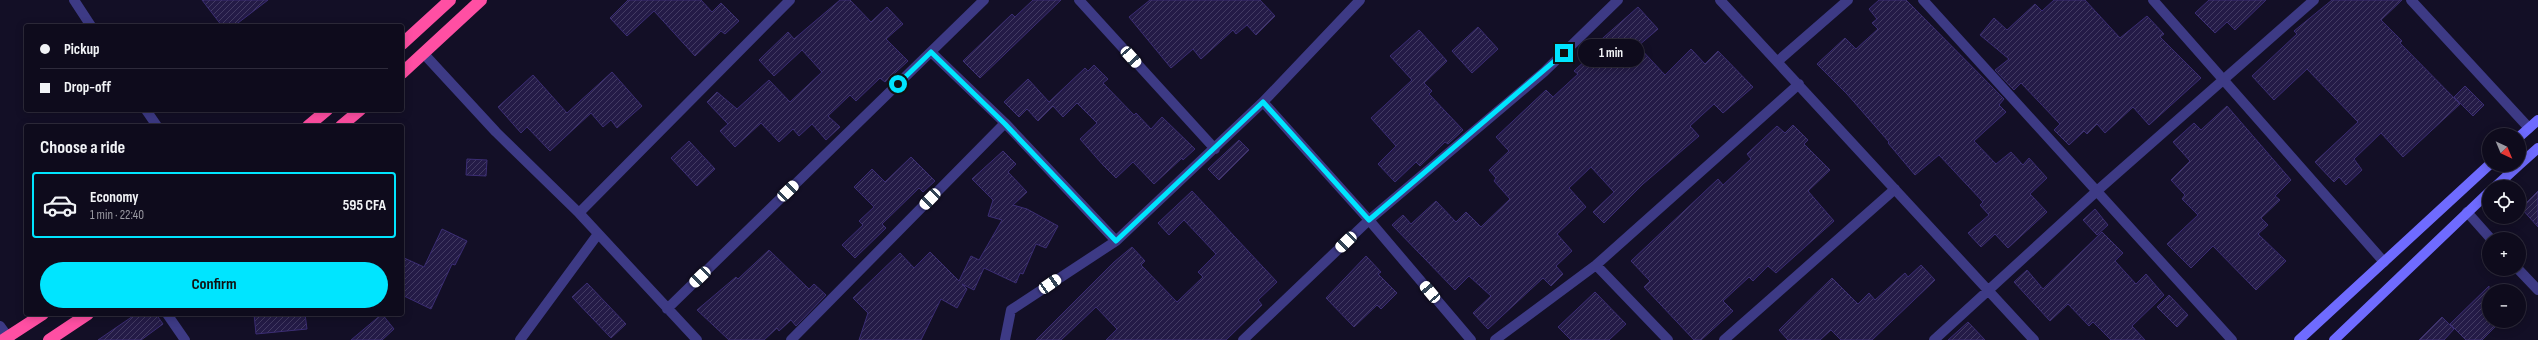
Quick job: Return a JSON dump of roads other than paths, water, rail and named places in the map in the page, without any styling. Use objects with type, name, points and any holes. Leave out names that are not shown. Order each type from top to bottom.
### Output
[{"type":"highway","points":[[404,42],[450,0]]},
{"type":"highway","points":[[404,71],[481,0]]},
{"type":"highway","points":[[310,124],[325,112]]},
{"type":"highway","points":[[343,124],[358,112]]},
{"type":"highway","points":[[7,339],[40,316]]},
{"type":"highway","points":[[49,340],[85,316]]},
{"type":"street","points":[[74,0],[90,24]]},
{"type":"street","points":[[579,213],[790,0]]},
{"type":"street","points":[[667,309],[984,0]]},
{"type":"street","points":[[1079,0],[1215,149]]},
{"type":"street","points":[[1243,340],[1369,220],[1544,72],[1618,0]]},
{"type":"street","points":[[1720,0],[1778,61],[2034,340]]},
{"type":"street","points":[[1778,61],[1848,0]]},
{"type":"street","points":[[1923,0],[2098,190],[2232,340]]},
{"type":"street","points":[[2153,0],[2384,262]]},
{"type":"street","points":[[1934,340],[2098,190],[2314,0]]},
{"type":"street","points":[[2411,0],[2529,128]]},
{"type":"street","points":[[1005,340],[1011,310],[1116,241],[1263,102],[1357,1]]},
{"type":"street","points":[[931,52],[1005,124],[1116,241]]},
{"type":"street","points":[[424,54],[496,132],[579,213],[697,340]]},
{"type":"street","points":[[1495,340],[1596,265],[1799,84]]},
{"type":"street","points":[[1263,102],[1369,220],[1471,340]]},
{"type":"street","points":[[147,112],[156,124]]},
{"type":"street","points":[[2526,131],[2538,120]]},
{"type":"street","points":[[790,340],[1005,124]]},
{"type":"street","points":[[2526,159],[2538,148]]},
{"type":"street","points":[[2299,340],[2482,171]]},
{"type":"street","points":[[2503,180],[2511,172]]},
{"type":"street","points":[[1724,340],[1895,189]]},
{"type":"street","points":[[2334,340],[2482,198]]},
{"type":"street","points":[[2467,212],[2485,232]]},
{"type":"street","points":[[521,340],[598,234]]},
{"type":"street","points":[[1596,265],[1668,340]]},
{"type":"street","points":[[2525,276],[2538,290]]},
{"type":"street","points":[[168,316],[184,340]]},
{"type":"street","points":[[0,326],[7,339]]}]
